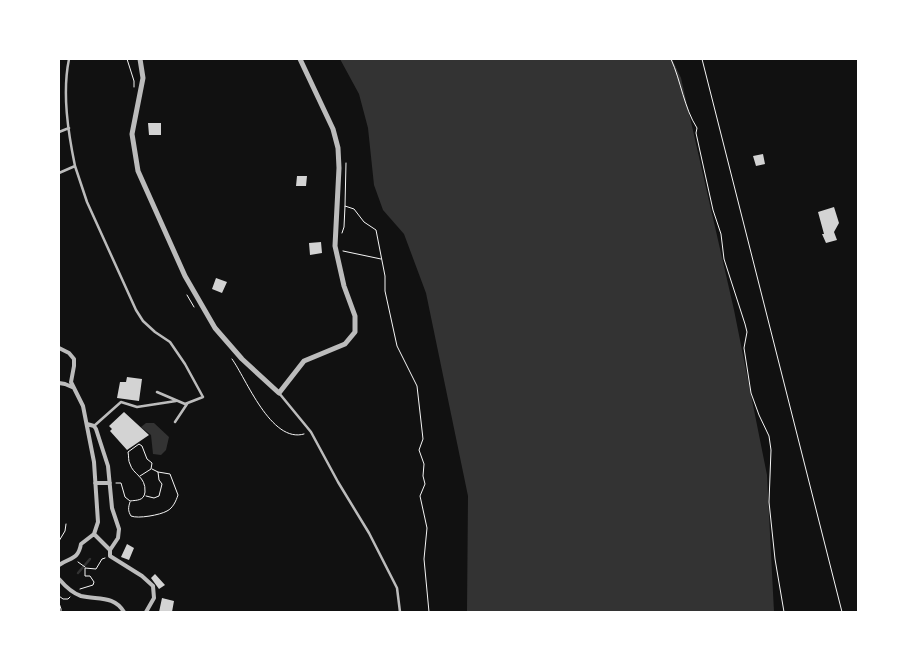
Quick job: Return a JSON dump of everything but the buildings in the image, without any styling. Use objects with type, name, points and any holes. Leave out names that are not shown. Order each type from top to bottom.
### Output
[{"type":"street","points":[[140,59],[143,78],[132,134],[138,171],[185,276],[215,328],[242,359],[279,393],[304,361],[345,344],[355,332],[355,316],[344,286],[335,246],[339,168],[338,148],[333,129],[300,59]]},
{"type":"street","points":[[59,348],[69,352],[74,359],[71,378],[72,387],[83,406],[87,424],[94,462],[98,515],[94,534],[81,544],[76,557],[59,565]]},
{"type":"street","points":[[59,384],[72,387]]},
{"type":"street","points":[[87,424],[94,426],[108,466],[112,508],[119,529],[118,538],[110,550],[110,556],[142,576],[153,586],[154,598],[146,612]]},
{"type":"street","points":[[95,483],[110,483]]},
{"type":"street","points":[[94,534],[110,550]]},
{"type":"street","points":[[60,581],[75,593],[110,600],[119,605],[124,612]]},
{"type":"lane","points":[[69,59],[66,72],[69,128],[75,166],[87,202],[136,310],[143,321],[170,342],[204,397],[185,404],[157,392]]},
{"type":"lane","points":[[59,132],[69,128]]},
{"type":"lane","points":[[59,173],[75,166]]},
{"type":"lane","points":[[279,393],[311,432],[369,534],[397,588],[400,612]]},
{"type":"lane","points":[[94,426],[121,402],[138,407],[177,401]]},
{"type":"lane","points":[[175,422],[188,403]]},
{"type":"path","points":[[127,59],[134,81],[133,91]]},
{"type":"path","points":[[671,59],[679,76],[691,119],[698,128],[696,133],[720,234],[724,259],[747,332],[744,348],[751,393],[758,415],[769,436],[771,450],[769,502],[775,559],[784,612]]},
{"type":"path","points":[[702,59],[842,612]]},
{"type":"path","points":[[340,234],[343,232],[344,227],[345,206],[354,209],[364,222],[376,230],[382,259],[385,291],[397,346],[418,386],[423,439],[420,450],[424,464],[424,484],[420,496],[427,528],[424,559],[429,612]]},
{"type":"path","points":[[335,246],[342,251],[382,259]]},
{"type":"path","points":[[187,294],[196,310]]},
{"type":"path","points":[[228,354],[238,368],[254,399],[274,424],[288,432],[300,435],[311,432]]},
{"type":"path","points":[[130,501],[141,500],[144,496],[145,488],[140,476],[130,466],[128,452],[139,444],[142,446],[147,459],[152,463],[151,469],[140,476]]},
{"type":"path","points":[[130,501],[128,508],[131,516],[137,518],[168,511],[174,504],[178,495],[170,474],[151,469]]},
{"type":"path","points":[[144,496],[154,498],[159,496],[162,484],[159,480],[158,472]]},
{"type":"path","points":[[110,483],[122,483],[125,496],[130,501]]},
{"type":"path","points":[[59,541],[65,531],[66,524]]},
{"type":"path","points":[[81,564],[85,568],[96,570],[102,559],[110,556]]},
{"type":"path","points":[[59,596],[63,599],[68,599],[80,589],[93,584],[94,579],[84,574],[85,568]]},
{"type":"path","points":[[59,603],[62,609],[61,612]]},
{"type":"shaded area","points":[[340,59],[672,59],[681,78],[734,310],[767,475],[774,612],[467,612],[468,496],[426,293],[404,234],[383,210],[374,185],[368,128],[359,94]]},
{"type":"shaded area","points":[[146,423],[154,423],[169,437],[166,450],[161,455],[153,454],[151,435],[141,427]]},
{"type":"waterway","points":[[78,573],[90,559]]}]
